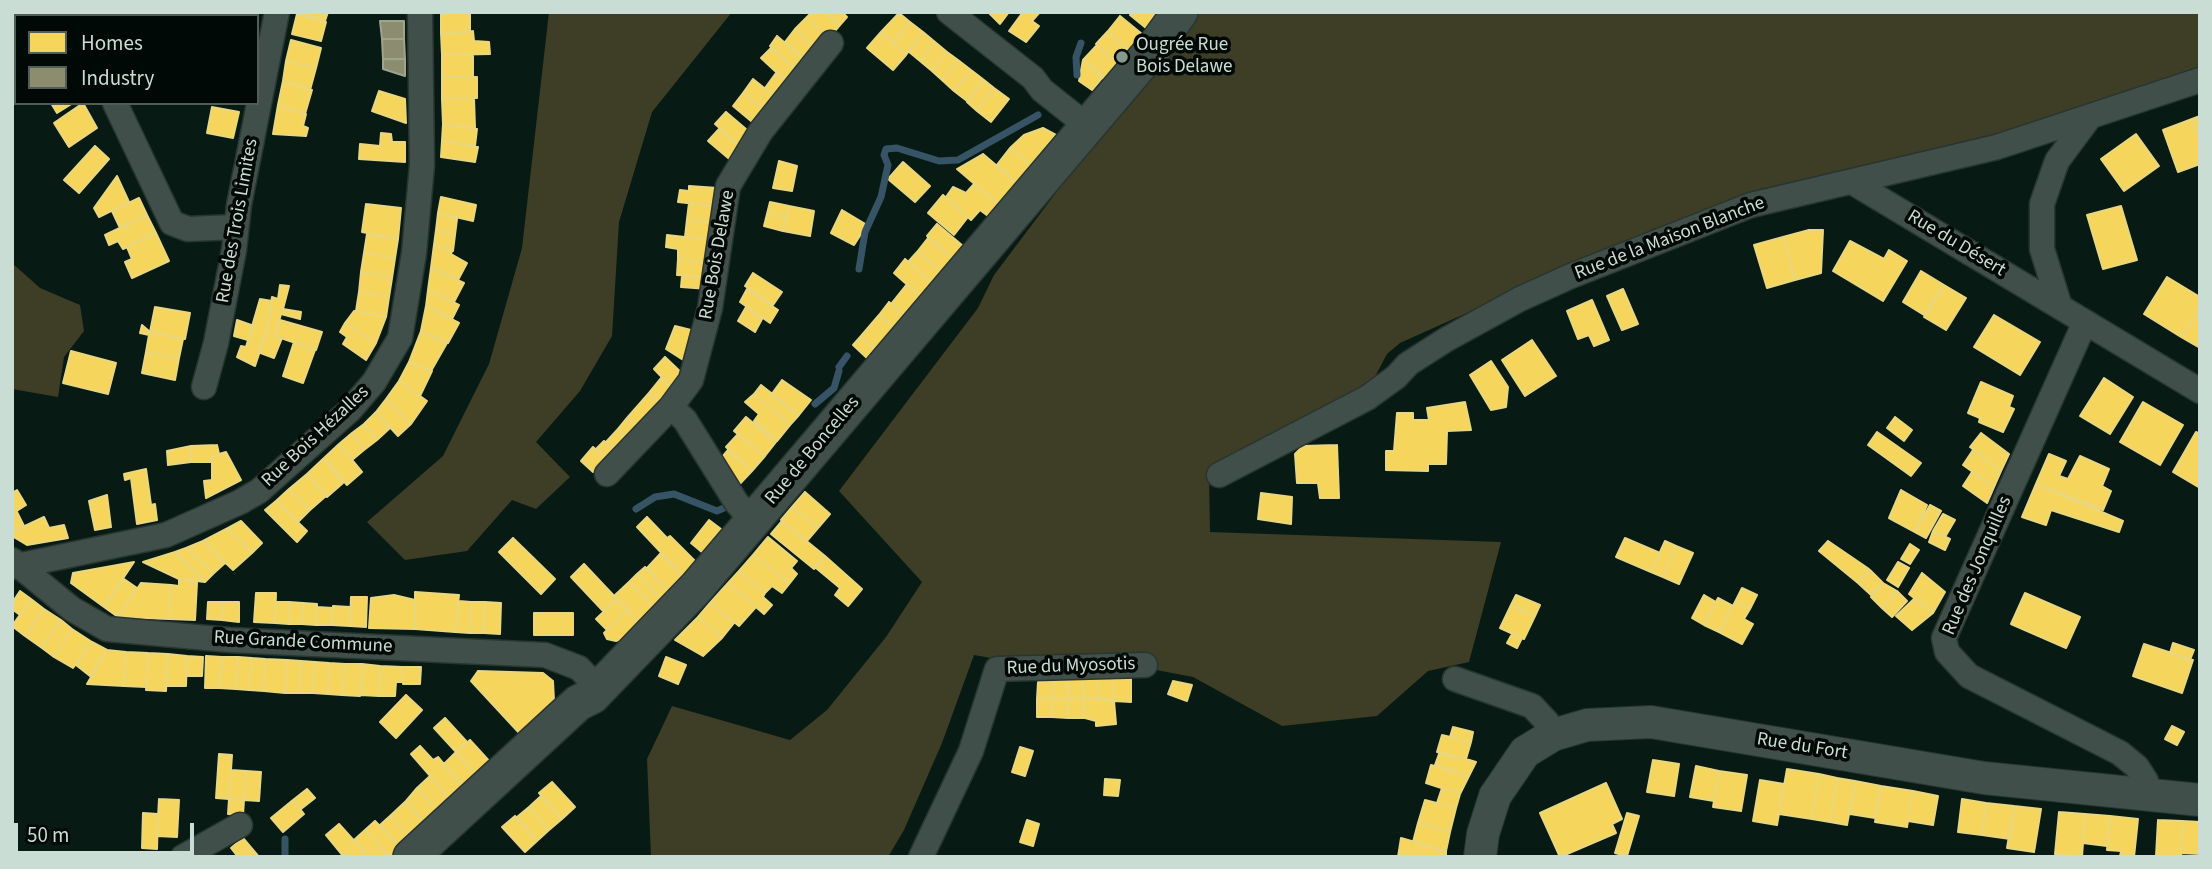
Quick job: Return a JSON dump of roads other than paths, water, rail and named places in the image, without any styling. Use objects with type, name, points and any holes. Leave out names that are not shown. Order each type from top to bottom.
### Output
[{"type":"main road","name":"Rue de Boncelles","points":[[411,857],[578,703],[599,689],[696,588],[1154,48],[1180,12]]},
{"type":"street","name":"Rue des Trois Limites","points":[[204,387],[216,343],[277,12]]},
{"type":"street","name":"Rue Bois Hézalles","points":[[14,564],[166,535],[219,512],[259,491],[350,410],[374,383],[400,338],[414,253],[422,165],[420,12]]},
{"type":"street","points":[[949,12],[1033,78],[1042,90],[1086,125]]},
{"type":"street","name":"Rue Bois Delawe","points":[[607,474],[671,407],[691,380],[705,333],[729,186],[761,131],[831,43]]},
{"type":"street","name":"Rue de la Maison Blanche","points":[[1219,475],[1367,398],[1396,377],[1408,363],[1520,299],[1751,205],[1997,147],[2200,80]]},
{"type":"street","points":[[116,105],[172,223],[188,229],[236,227]]},
{"type":"street","points":[[2060,307],[2042,249],[2042,204],[2057,160],[2089,118]]},
{"type":"street","name":"Rue du Désert","points":[[1852,182],[2200,391]]},
{"type":"street","name":"Rue des Jonquilles","points":[[2085,322],[1944,638],[1947,652],[1969,676],[2120,753],[2137,767],[2146,781],[2148,797]]},
{"type":"street","points":[[671,407],[685,420],[736,502],[753,522]]},
{"type":"street","name":"Rue Grande Commune","points":[[14,564],[72,609],[107,629],[230,640],[545,655],[579,668],[599,689]]},
{"type":"street","name":"Rue du Myosotis","points":[[921,857],[971,751],[997,669],[1145,665]]},
{"type":"street","points":[[1455,679],[1532,706],[1547,722],[1553,735]]},
{"type":"street","name":"Rue du Fort","points":[[1480,857],[1483,834],[1495,796],[1525,752],[1553,735],[1587,725],[1651,722],[1984,778],[2148,797],[2200,800]]},
{"type":"street","points":[[183,857],[240,825]]},
{"type":"waterway","points":[[1077,75],[1076,57],[1081,43]]},
{"type":"waterway","points":[[859,269],[865,232],[881,197],[888,165],[884,155],[886,149],[897,148],[939,161],[958,160],[1038,115]]},
{"type":"waterway","points":[[839,367],[847,356]]},
{"type":"waterway","points":[[815,404],[834,388],[839,371]]},
{"type":"waterway","points":[[636,509],[655,497],[674,494],[717,511],[726,507]]},
{"type":"waterway","points":[[285,839],[285,857]]},
{"type":"place","name":"Ougrée Rue Bois Delawe","points":[[1122,57]]}]
